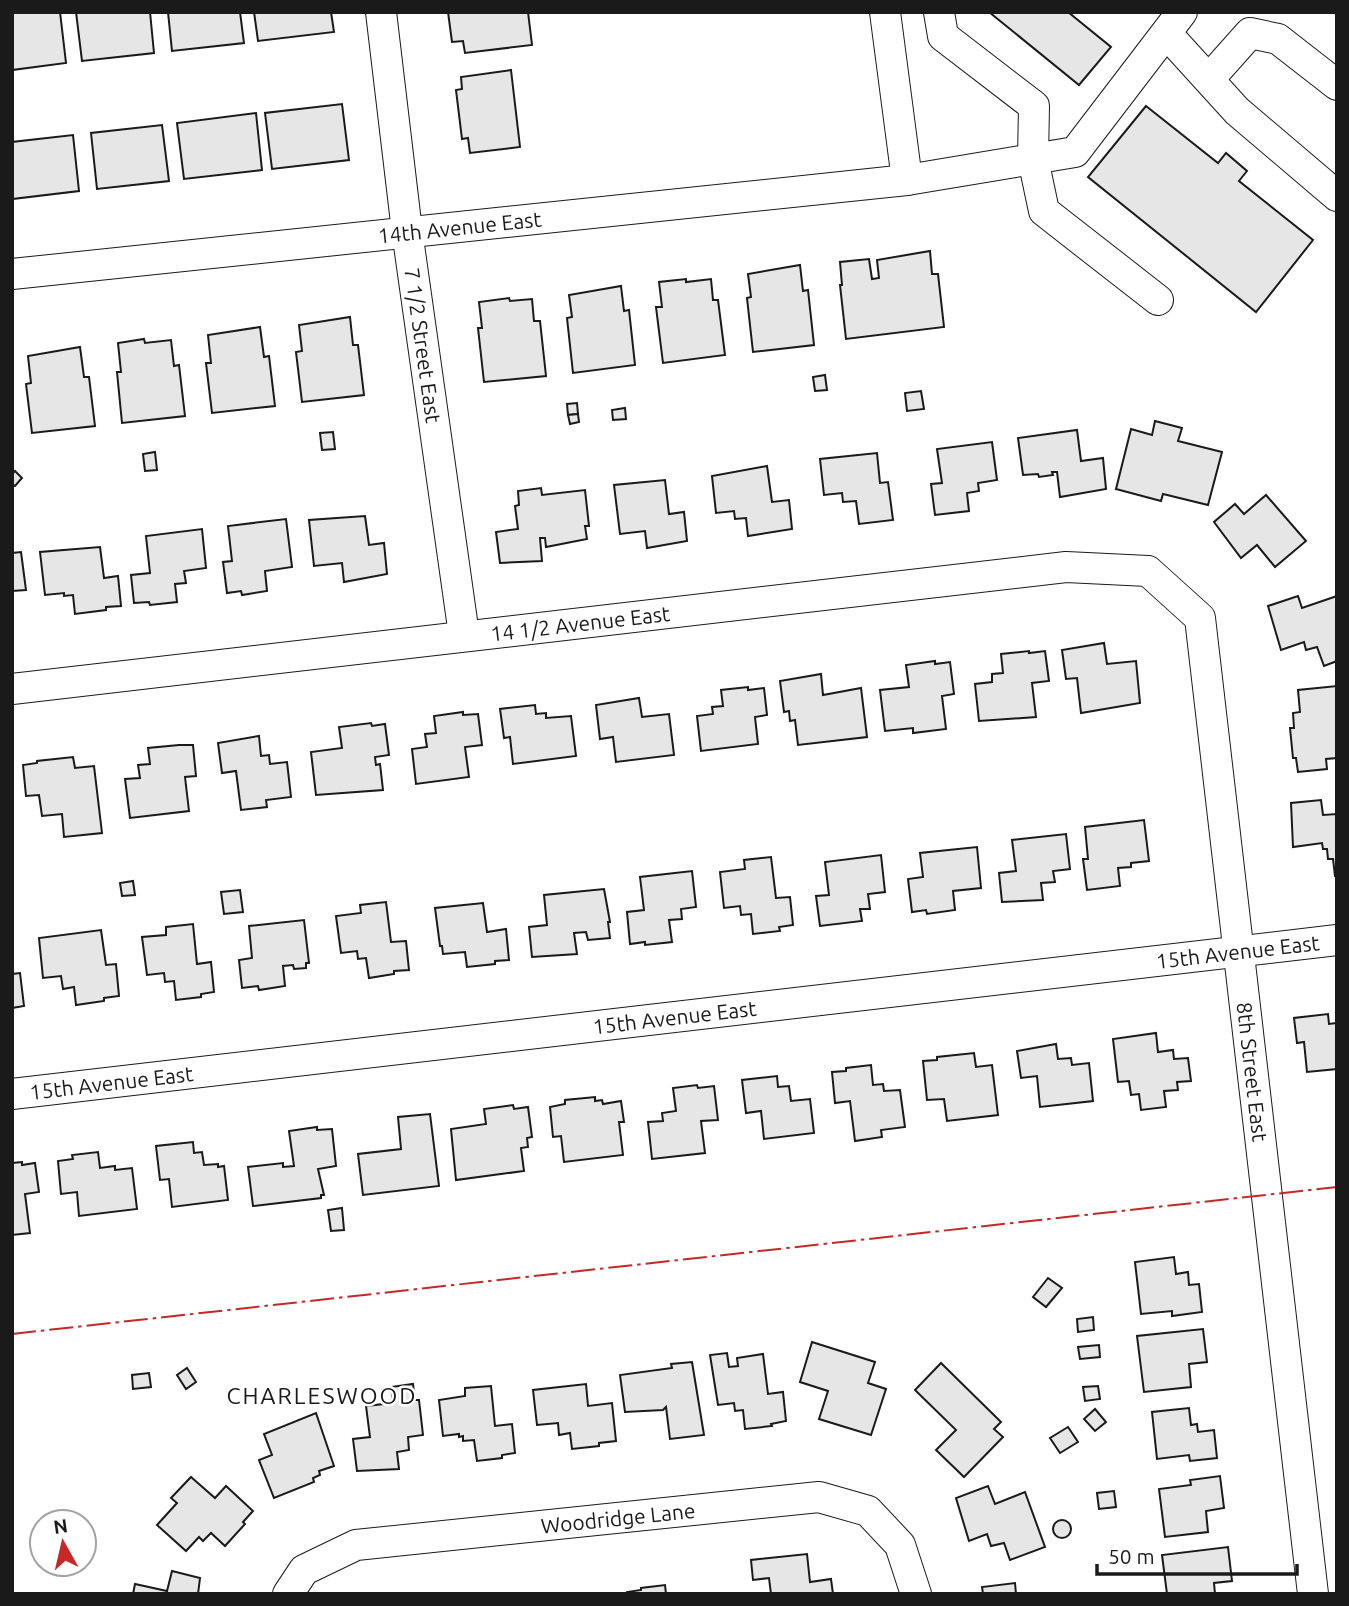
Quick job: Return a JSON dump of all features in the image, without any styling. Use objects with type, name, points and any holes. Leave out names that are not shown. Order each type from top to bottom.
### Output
[{"type":"street","name":"7 1/2 Street East","points":[[382,12],[407,231],[464,635]]},
{"type":"street","points":[[886,12],[906,180]]},
{"type":"street","points":[[939,12],[943,36],[1034,106],[1033,159],[1044,211],[1158,300]]},
{"type":"street","name":"14th Avenue East","points":[[12,274],[906,180],[1075,152],[1174,23]]},
{"type":"street","points":[[1174,23],[1209,79],[1237,111],[1337,196]]},
{"type":"street","points":[[1209,79],[1250,33],[1278,39],[1337,85]]},
{"type":"street","name":"14 1/2 Avenue East","points":[[12,689],[1066,567],[1148,571]]},
{"type":"street","name":"8th Street East","points":[[1148,571],[1200,618],[1313,1594]]},
{"type":"street","name":"15th Avenue East","points":[[12,1094],[1337,940]]},
{"type":"street","name":"Woodridge Lane","points":[[288,1594],[304,1570],[356,1545],[819,1497],[868,1511],[900,1545],[916,1594]]},
{"type":"building","points":[[60,12],[66,63],[12,70],[12,13]]},
{"type":"building","points":[[76,12],[150,12],[154,53],[82,61]]},
{"type":"building","points":[[168,12],[240,12],[244,43],[172,51]]},
{"type":"building","points":[[254,12],[331,12],[334,32],[258,41]]},
{"type":"building","points":[[448,12],[528,12],[532,45],[465,53],[463,41],[452,42]]},
{"type":"building","points":[[989,12],[1068,12],[1111,47],[1079,85]]},
{"type":"building","points":[[511,70],[520,147],[470,153],[468,138],[462,139],[456,90],[462,89],[461,77]]},
{"type":"building","points":[[342,104],[349,160],[272,169],[265,113]]},
{"type":"building","points":[[1146,106],[1218,163],[1226,153],[1247,171],[1239,181],[1313,240],[1256,312],[1088,177]]},
{"type":"building","points":[[256,113],[262,170],[184,179],[177,123]]},
{"type":"building","points":[[162,125],[169,181],[97,189],[91,133]]},
{"type":"building","points":[[73,135],[79,191],[12,199],[12,142]]},
{"type":"building","points":[[930,251],[932,274],[938,274],[944,327],[846,339],[840,262],[869,259],[872,279],[879,278],[877,260]]},
{"type":"building","points":[[800,265],[803,291],[808,290],[814,345],[753,352],[747,298],[751,297],[748,274]]},
{"type":"building","points":[[686,279],[686,282],[711,279],[713,300],[718,300],[725,355],[663,363],[656,307],[662,307],[659,282]]},
{"type":"building","points":[[621,286],[624,311],[629,310],[635,365],[573,373],[567,318],[572,317],[569,295]]},
{"type":"building","points":[[509,298],[510,301],[532,299],[534,321],[540,321],[546,376],[484,382],[478,328],[482,328],[479,302]]},
{"type":"building","points":[[350,317],[353,345],[358,345],[364,395],[302,402],[296,352],[302,351],[299,325]]},
{"type":"building","points":[[260,327],[264,357],[269,356],[275,406],[212,413],[206,363],[211,363],[208,335]]},
{"type":"building","points":[[144,339],[145,343],[171,340],[174,366],[179,365],[185,416],[122,423],[117,372],[121,372],[118,343]]},
{"type":"building","points":[[80,347],[84,377],[89,377],[95,426],[32,433],[26,384],[31,383],[28,356]]},
{"type":"building","points":[[825,375],[827,390],[815,391],[813,377]]},
{"type":"building","points":[[921,391],[924,409],[907,411],[905,393]]},
{"type":"building","points":[[577,403],[578,414],[568,415],[567,404]]},
{"type":"building","points":[[625,408],[626,419],[613,420],[612,410]]},
{"type":"building","points":[[578,414],[579,422],[570,424],[568,415]]},
{"type":"building","points":[[1155,421],[1182,428],[1178,441],[1222,452],[1208,505],[1163,494],[1161,501],[1116,489],[1131,429],[1152,435]]},
{"type":"building","points":[[1077,430],[1081,461],[1103,458],[1106,489],[1060,497],[1057,472],[1039,477],[1038,474],[1023,475],[1018,438]]},
{"type":"building","points":[[333,432],[335,449],[322,450],[320,433]]},
{"type":"building","points":[[992,442],[997,480],[978,483],[979,491],[967,493],[969,511],[935,515],[931,484],[942,483],[937,449]]},
{"type":"building","points":[[155,452],[157,470],[145,471],[143,454]]},
{"type":"building","points":[[877,453],[880,483],[888,482],[893,520],[859,524],[856,501],[843,502],[842,493],[824,495],[820,459]]},
{"type":"building","points":[[767,466],[772,502],[789,500],[792,529],[748,536],[746,518],[735,519],[734,511],[716,513],[712,476]]},
{"type":"building","points":[[15,471],[22,478],[15,486],[12,484],[12,474]]},
{"type":"building","points":[[665,480],[669,514],[684,512],[687,541],[647,548],[645,531],[620,534],[614,485]]},
{"type":"building","points":[[541,488],[542,495],[585,490],[589,526],[585,526],[587,539],[546,547],[545,538],[540,538],[542,561],[500,563],[496,532],[518,529],[515,506],[519,505],[518,491]]},
{"type":"building","points":[[1266,495],[1306,541],[1275,567],[1257,545],[1241,558],[1214,522],[1235,504],[1244,514]]},
{"type":"building","points":[[365,516],[369,545],[384,543],[387,574],[344,582],[342,563],[314,566],[309,520]]},
{"type":"building","points":[[286,519],[292,567],[265,571],[267,591],[242,595],[241,591],[227,593],[223,562],[232,561],[228,526]]},
{"type":"building","points":[[202,529],[206,568],[184,571],[186,583],[175,584],[177,602],[150,605],[149,602],[134,603],[131,575],[150,573],[146,536]]},
{"type":"building","points":[[100,547],[104,578],[118,576],[121,606],[75,614],[73,595],[45,595],[40,552]]},
{"type":"building","points":[[21,552],[26,590],[12,591],[12,553]]},
{"type":"building","points":[[1298,596],[1302,608],[1337,596],[1337,661],[1324,666],[1317,647],[1306,650],[1304,642],[1281,650],[1268,606]]},
{"type":"building","points":[[1104,643],[1107,664],[1136,661],[1140,703],[1081,713],[1077,678],[1066,679],[1062,650]]},
{"type":"building","points":[[1045,651],[1049,681],[1032,683],[1036,717],[979,721],[975,684],[992,682],[992,674],[1003,673],[1001,654]]},
{"type":"building","points":[[935,661],[935,664],[950,662],[954,694],[942,696],[946,729],[913,733],[913,728],[885,731],[880,690],[909,687],[906,665]]},
{"type":"building","points":[[821,674],[823,695],[861,688],[867,737],[798,745],[795,720],[790,721],[789,711],[784,712],[780,681]]},
{"type":"building","points":[[1337,686],[1337,758],[1326,759],[1327,769],[1298,772],[1296,758],[1293,758],[1290,728],[1294,728],[1293,713],[1300,712],[1298,690]]},
{"type":"building","points":[[748,687],[748,690],[764,688],[767,715],[755,717],[758,744],[701,751],[697,716],[713,714],[712,707],[723,706],[721,690]]},
{"type":"building","points":[[639,698],[642,717],[669,714],[674,755],[616,762],[613,737],[600,739],[596,705]]},
{"type":"building","points":[[535,705],[536,714],[546,713],[546,718],[571,716],[576,756],[513,764],[510,737],[504,738],[500,709]]},
{"type":"building","points":[[463,712],[463,715],[478,714],[482,745],[465,747],[469,777],[416,784],[412,749],[427,747],[425,734],[436,733],[434,716]]},
{"type":"building","points":[[371,723],[372,726],[385,724],[389,755],[375,757],[376,765],[380,764],[383,790],[316,795],[311,752],[342,748],[339,727]]},
{"type":"building","points":[[259,736],[261,756],[269,755],[270,764],[287,762],[291,797],[266,800],[267,807],[241,810],[236,771],[222,773],[218,743]]},
{"type":"building","points":[[193,745],[196,776],[185,777],[189,811],[130,818],[125,779],[140,778],[138,765],[150,764],[148,748]]},
{"type":"building","points":[[73,757],[75,768],[94,766],[102,833],[64,837],[62,814],[42,816],[39,795],[26,796],[23,765]]},
{"type":"building","points":[[1321,800],[1323,815],[1337,814],[1337,876],[1333,859],[1328,859],[1327,849],[1323,849],[1322,843],[1293,847],[1291,803]]},
{"type":"building","points":[[1144,820],[1149,861],[1118,868],[1120,886],[1087,890],[1083,859],[1088,859],[1085,827]]},
{"type":"building","points":[[1066,834],[1070,869],[1053,871],[1055,882],[1041,883],[1043,900],[1002,902],[999,873],[1016,871],[1012,840]]},
{"type":"building","points":[[977,847],[981,888],[953,891],[955,910],[927,914],[926,910],[912,912],[908,879],[923,877],[920,853]]},
{"type":"building","points":[[881,855],[885,892],[868,894],[870,909],[860,909],[862,921],[820,926],[816,896],[829,895],[825,862]]},
{"type":"building","points":[[771,857],[776,898],[790,897],[793,925],[779,927],[780,931],[753,934],[751,914],[741,915],[740,906],[724,908],[720,872],[745,869],[744,860]]},
{"type":"building","points":[[692,871],[696,907],[681,909],[682,919],[669,920],[672,942],[630,944],[627,912],[644,910],[640,877]]},
{"type":"building","points":[[133,881],[135,895],[122,896],[120,883]]},
{"type":"building","points":[[604,889],[610,938],[588,940],[586,932],[574,933],[577,954],[532,957],[529,927],[547,925],[544,895]]},
{"type":"building","points":[[240,890],[243,912],[224,914],[221,892]]},
{"type":"building","points":[[386,902],[391,942],[406,941],[409,970],[369,978],[366,958],[358,959],[357,951],[341,953],[336,916],[361,913],[360,905]]},
{"type":"building","points":[[483,903],[487,932],[506,929],[509,960],[467,967],[465,952],[443,954],[435,908]]},
{"type":"building","points":[[304,920],[309,963],[306,963],[306,968],[283,966],[285,986],[259,990],[258,986],[242,988],[239,960],[252,958],[249,926]]},
{"type":"building","points":[[193,924],[197,964],[211,962],[214,992],[201,994],[201,997],[176,1000],[174,981],[165,982],[164,973],[147,975],[142,937],[166,935],[166,927]]},
{"type":"building","points":[[101,930],[106,965],[116,964],[119,996],[76,1005],[74,987],[63,989],[61,976],[43,978],[39,938]]},
{"type":"building","points":[[20,973],[24,1006],[12,1008],[12,974]]},
{"type":"building","points":[[1328,1014],[1329,1024],[1337,1023],[1337,1069],[1307,1072],[1304,1042],[1297,1043],[1294,1018]]},
{"type":"building","points":[[1156,1033],[1158,1052],[1173,1050],[1174,1059],[1188,1058],[1191,1081],[1177,1082],[1178,1090],[1164,1091],[1166,1107],[1141,1110],[1139,1094],[1131,1095],[1129,1081],[1118,1082],[1113,1039]]},
{"type":"building","points":[[1056,1044],[1058,1059],[1071,1058],[1072,1065],[1089,1063],[1093,1101],[1040,1107],[1037,1076],[1021,1078],[1017,1051]]},
{"type":"building","points":[[974,1053],[976,1067],[992,1065],[998,1115],[947,1121],[944,1099],[927,1100],[923,1061]]},
{"type":"building","points":[[871,1065],[873,1085],[883,1084],[884,1091],[900,1090],[905,1127],[881,1130],[882,1137],[855,1141],[850,1101],[835,1103],[832,1072]]},
{"type":"building","points":[[777,1076],[778,1087],[789,1086],[791,1101],[810,1099],[814,1133],[764,1139],[761,1111],[746,1113],[742,1080]]},
{"type":"building","points":[[697,1085],[698,1088],[714,1086],[718,1120],[701,1121],[705,1153],[652,1159],[648,1122],[663,1121],[662,1113],[676,1111],[673,1088]]},
{"type":"building","points":[[595,1097],[595,1101],[602,1100],[603,1104],[621,1101],[624,1122],[619,1122],[623,1155],[564,1162],[561,1136],[553,1137],[550,1107],[565,1104],[565,1100]]},
{"type":"building","points":[[513,1105],[514,1109],[528,1107],[532,1137],[527,1138],[528,1147],[521,1148],[524,1171],[456,1180],[451,1129],[486,1124],[484,1109]]},
{"type":"building","points":[[430,1114],[439,1186],[363,1195],[358,1154],[401,1149],[398,1117]]},
{"type":"building","points":[[317,1127],[317,1130],[332,1129],[336,1166],[318,1169],[324,1195],[321,1195],[321,1198],[253,1206],[248,1167],[283,1163],[283,1167],[294,1166],[289,1131]]},
{"type":"building","points":[[193,1142],[194,1153],[202,1152],[204,1165],[224,1166],[228,1200],[172,1207],[169,1179],[160,1180],[156,1146]]},
{"type":"building","points":[[98,1152],[100,1168],[132,1168],[137,1209],[79,1216],[77,1192],[61,1194],[58,1161],[73,1159],[72,1155]]},
{"type":"building","points":[[22,1162],[22,1165],[35,1163],[39,1192],[25,1194],[30,1233],[12,1235],[12,1163]]},
{"type":"building","points":[[342,1208],[344,1230],[331,1231],[328,1210]]},
{"type":"building","points":[[1174,1257],[1176,1274],[1188,1272],[1189,1285],[1199,1284],[1202,1312],[1172,1316],[1172,1311],[1141,1314],[1135,1262]]},
{"type":"building","points":[[1048,1278],[1062,1288],[1046,1307],[1033,1297]]},
{"type":"building","points":[[1093,1317],[1094,1330],[1078,1332],[1077,1319]]},
{"type":"building","points":[[1203,1329],[1207,1362],[1189,1364],[1191,1387],[1144,1392],[1137,1336]]},
{"type":"building","points":[[812,1342],[875,1362],[868,1383],[886,1389],[871,1435],[819,1419],[828,1391],[800,1382]]},
{"type":"building","points":[[1099,1345],[1100,1357],[1080,1359],[1078,1347]]},
{"type":"building","points":[[727,1353],[729,1367],[738,1366],[737,1358],[763,1354],[768,1394],[783,1392],[786,1421],[771,1424],[772,1426],[745,1429],[743,1410],[735,1411],[734,1403],[718,1405],[710,1355]]},
{"type":"building","points":[[692,1362],[704,1435],[670,1439],[666,1407],[663,1410],[625,1412],[620,1375],[672,1368],[671,1364]]},
{"type":"building","points":[[941,1363],[1001,1422],[994,1429],[1003,1437],[964,1477],[936,1450],[956,1430],[915,1390]]},
{"type":"building","points":[[187,1368],[196,1382],[186,1389],[177,1375]]},
{"type":"building","points":[[149,1373],[151,1387],[133,1389],[132,1375]]},
{"type":"building","points":[[413,1384],[415,1400],[419,1400],[423,1435],[408,1437],[409,1450],[397,1452],[399,1469],[357,1471],[353,1439],[370,1437],[366,1406],[393,1403],[391,1387]]},
{"type":"building","points":[[586,1384],[588,1406],[612,1403],[616,1441],[572,1449],[570,1433],[559,1435],[558,1423],[537,1425],[533,1390]]},
{"type":"building","points":[[491,1386],[495,1426],[512,1424],[515,1453],[502,1455],[502,1458],[477,1461],[474,1440],[463,1441],[463,1436],[459,1437],[459,1434],[443,1436],[439,1400],[465,1396],[465,1388]]},
{"type":"building","points":[[1098,1386],[1100,1399],[1085,1401],[1083,1387]]},
{"type":"building","points":[[1189,1408],[1191,1425],[1197,1424],[1198,1432],[1214,1430],[1217,1458],[1190,1461],[1189,1455],[1157,1459],[1152,1412]]},
{"type":"building","points":[[1095,1409],[1106,1422],[1095,1431],[1084,1419]]},
{"type":"building","points":[[316,1413],[334,1466],[319,1471],[320,1475],[313,1478],[314,1482],[274,1498],[259,1460],[272,1455],[264,1434]]},
{"type":"building","points":[[1068,1427],[1078,1442],[1060,1453],[1050,1438]]},
{"type":"building","points":[[1220,1476],[1224,1508],[1206,1511],[1208,1532],[1165,1537],[1159,1489],[1191,1485],[1190,1480]]},
{"type":"building","points":[[191,1477],[215,1498],[226,1486],[253,1511],[225,1546],[211,1533],[203,1541],[199,1537],[186,1551],[157,1525],[177,1503],[171,1498]]},
{"type":"building","points":[[988,1486],[995,1504],[1025,1492],[1045,1547],[1010,1560],[1004,1543],[991,1546],[987,1534],[969,1541],[956,1498]]},
{"type":"building","points":[[1114,1491],[1116,1507],[1099,1509],[1097,1493]]},
{"type":"building","points":[[1062,1520],[1068,1523],[1071,1529],[1068,1535],[1062,1538],[1056,1535],[1053,1529],[1056,1523]]},
{"type":"building","points":[[1228,1547],[1232,1581],[1214,1583],[1215,1594],[1167,1594],[1162,1555]]},
{"type":"building","points":[[807,1554],[810,1582],[831,1579],[833,1594],[771,1594],[769,1578],[753,1580],[751,1560]]},
{"type":"building","points":[[172,1571],[200,1578],[198,1594],[133,1594],[135,1584],[167,1591]]},
{"type":"building","points":[[1015,1583],[1016,1594],[983,1594],[982,1587]]},
{"type":"building","points":[[665,1585],[666,1594],[627,1594],[641,1588]]},
{"type":"power","points":[[12,1334],[1337,1187]]},
{"type":"district","name":"CHARLESWOOD","points":[[322,1395]]}]
